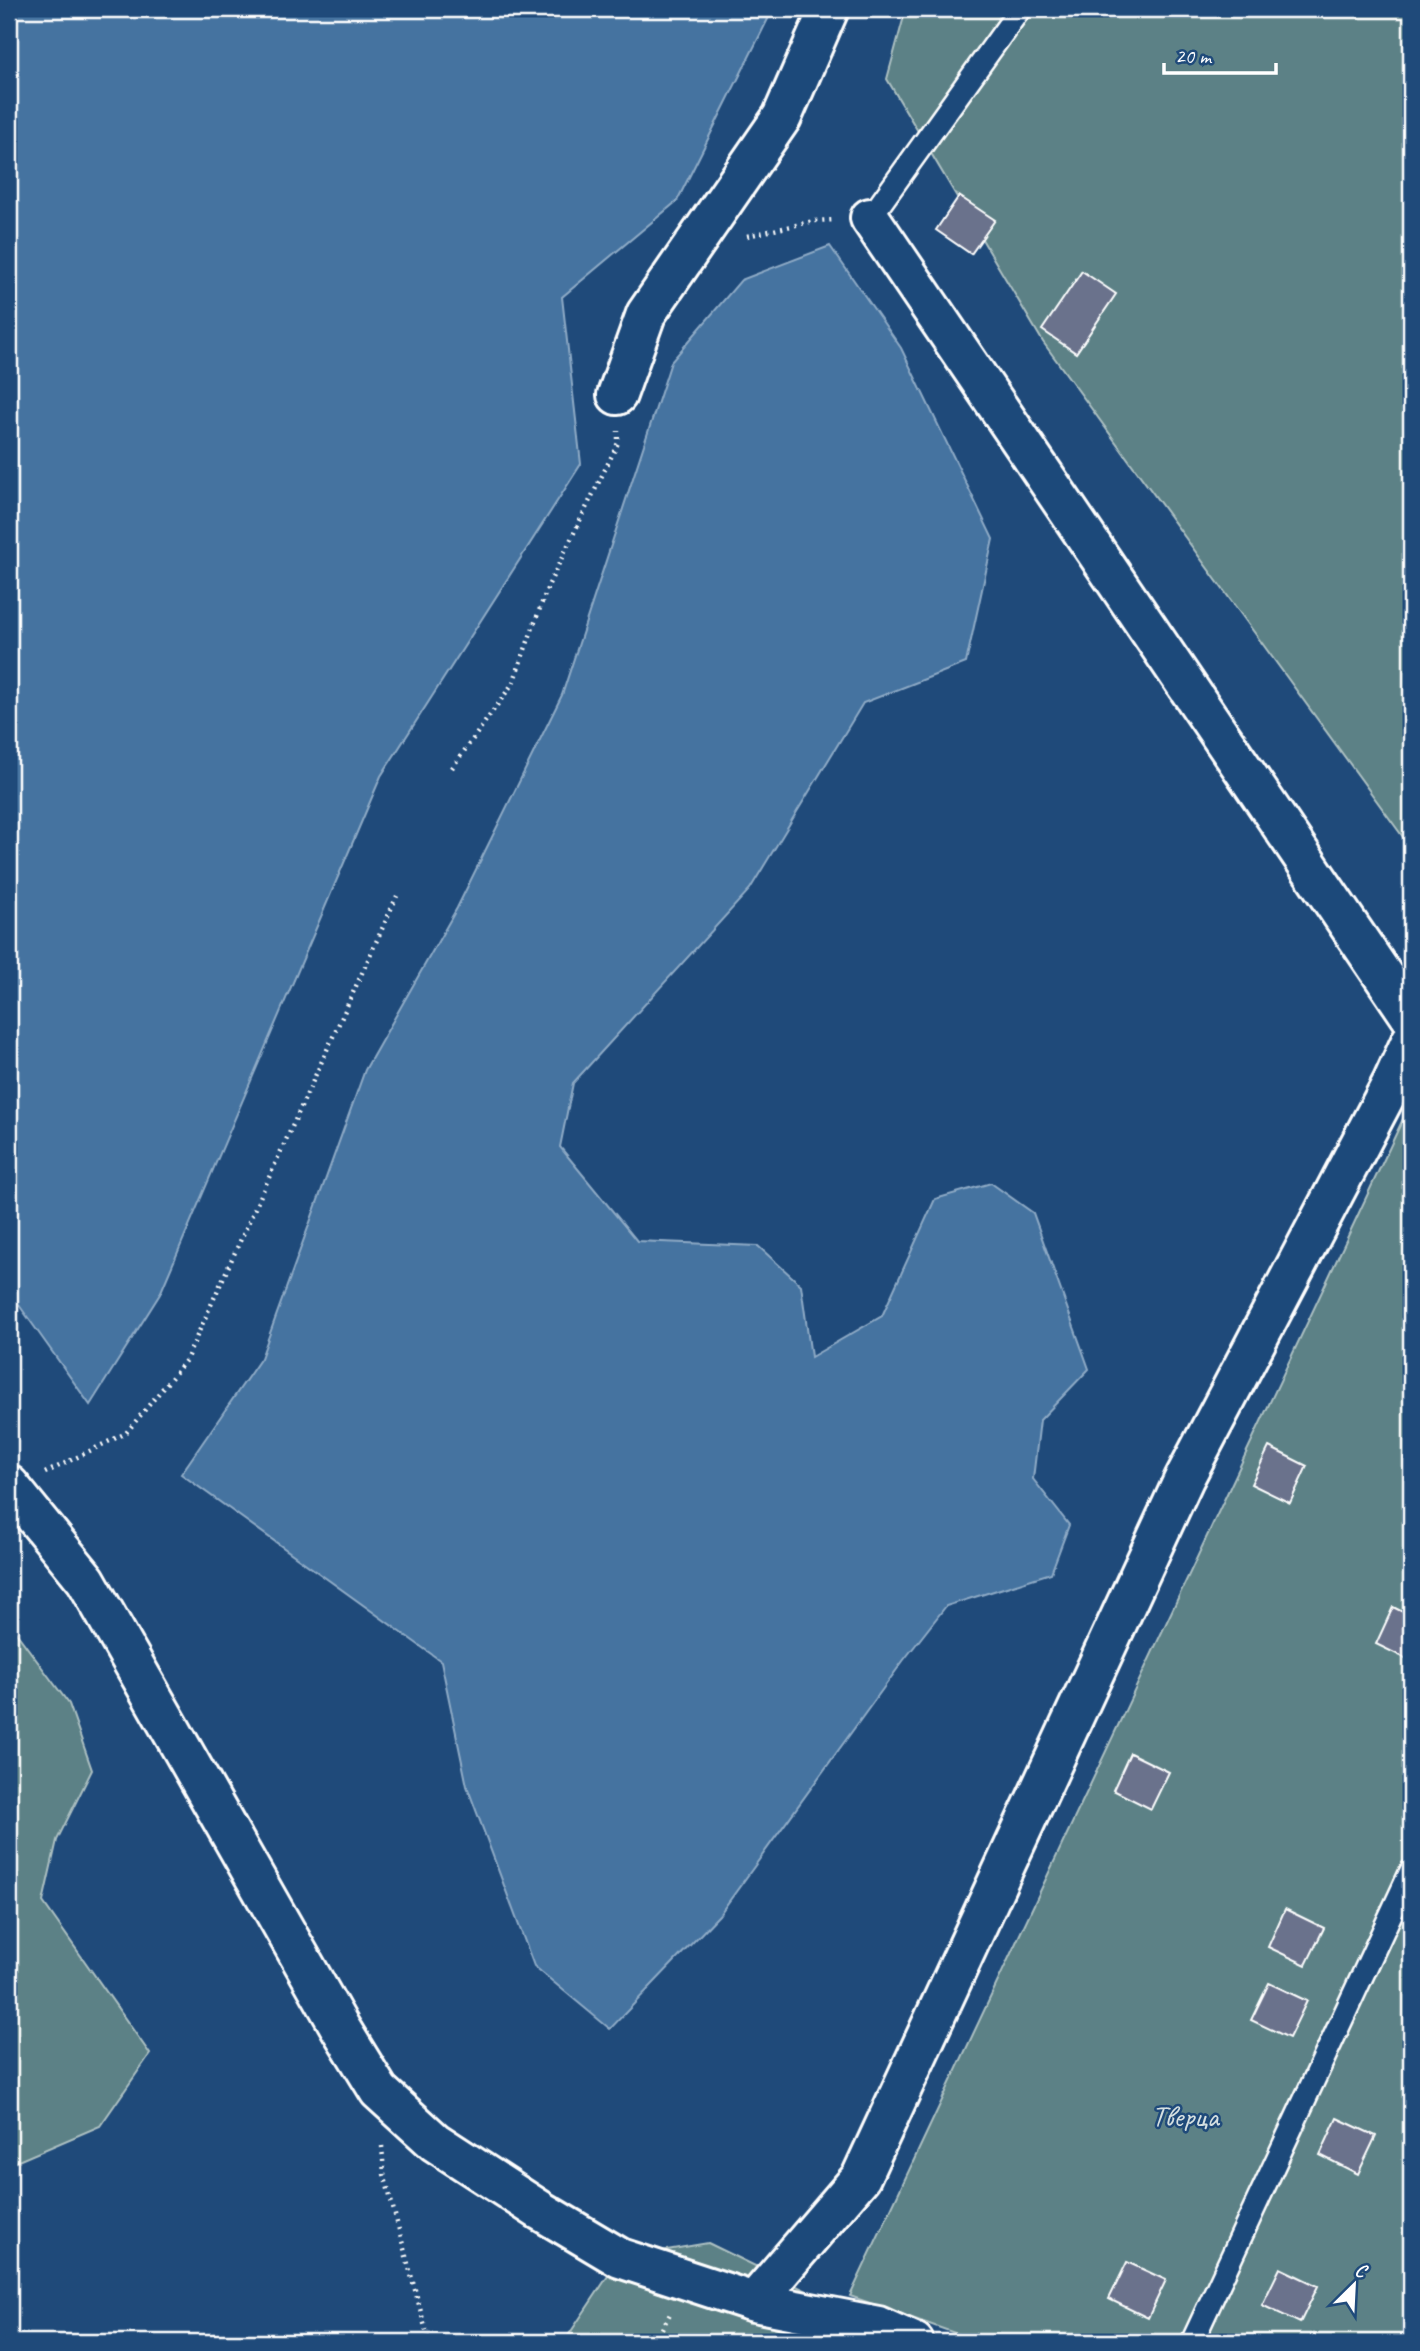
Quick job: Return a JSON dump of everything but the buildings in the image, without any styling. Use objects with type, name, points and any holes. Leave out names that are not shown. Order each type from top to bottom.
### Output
[{"type":"street","points":[[617,395],[646,314],[782,117],[829,9]]},
{"type":"street","points":[[870,218],[1411,1017]]},
{"type":"street","points":[[754,2302],[861,2177],[1184,1479],[1402,1087],[1411,1041]]},
{"type":"street","points":[[11,1487],[86,1580],[334,2017],[379,2091],[435,2142],[541,2211],[620,2258],[754,2302],[878,2326],[914,2342]]},
{"type":"lane","points":[[870,218],[1020,9]]},
{"type":"lane","points":[[1192,2342],[1411,1871]]},
{"type":"path","points":[[737,238],[814,220],[870,218]]},
{"type":"path","points":[[452,768],[513,684],[548,586],[618,443],[617,395]]},
{"type":"path","points":[[11,1487],[126,1433],[186,1360],[397,896]]},
{"type":"path","points":[[379,2091],[384,2174],[429,2342]]},
{"type":"green space","points":[[906,9],[1411,9],[1411,848],[1043,342],[887,79]]},
{"type":"green space","name":"Тверца","points":[[1411,1102],[1411,2342],[980,2342],[850,2296]]},
{"type":"green space","points":[[9,1623],[69,1704],[92,1770],[57,1840],[43,1902],[150,2054],[100,2126],[9,2165]]},
{"type":"green space","points":[[708,2243],[912,2342],[564,2342],[620,2258]]},
{"type":"water","points":[[9,9],[773,9],[677,201],[562,297],[581,464],[381,776],[160,1294],[90,1405],[9,1291]]},
{"type":"water","points":[[830,246],[901,348],[993,539],[966,663],[863,703],[750,889],[573,1083],[560,1147],[637,1241],[758,1246],[801,1285],[811,1357],[882,1316],[935,1199],[991,1183],[1033,1213],[1089,1369],[1040,1420],[1033,1479],[1069,1525],[1051,1573],[946,1606],[719,1915],[610,2029],[534,1966],[467,1786],[441,1661],[181,1474],[261,1358],[365,1070],[457,908],[562,695],[671,362],[741,280]]}]
